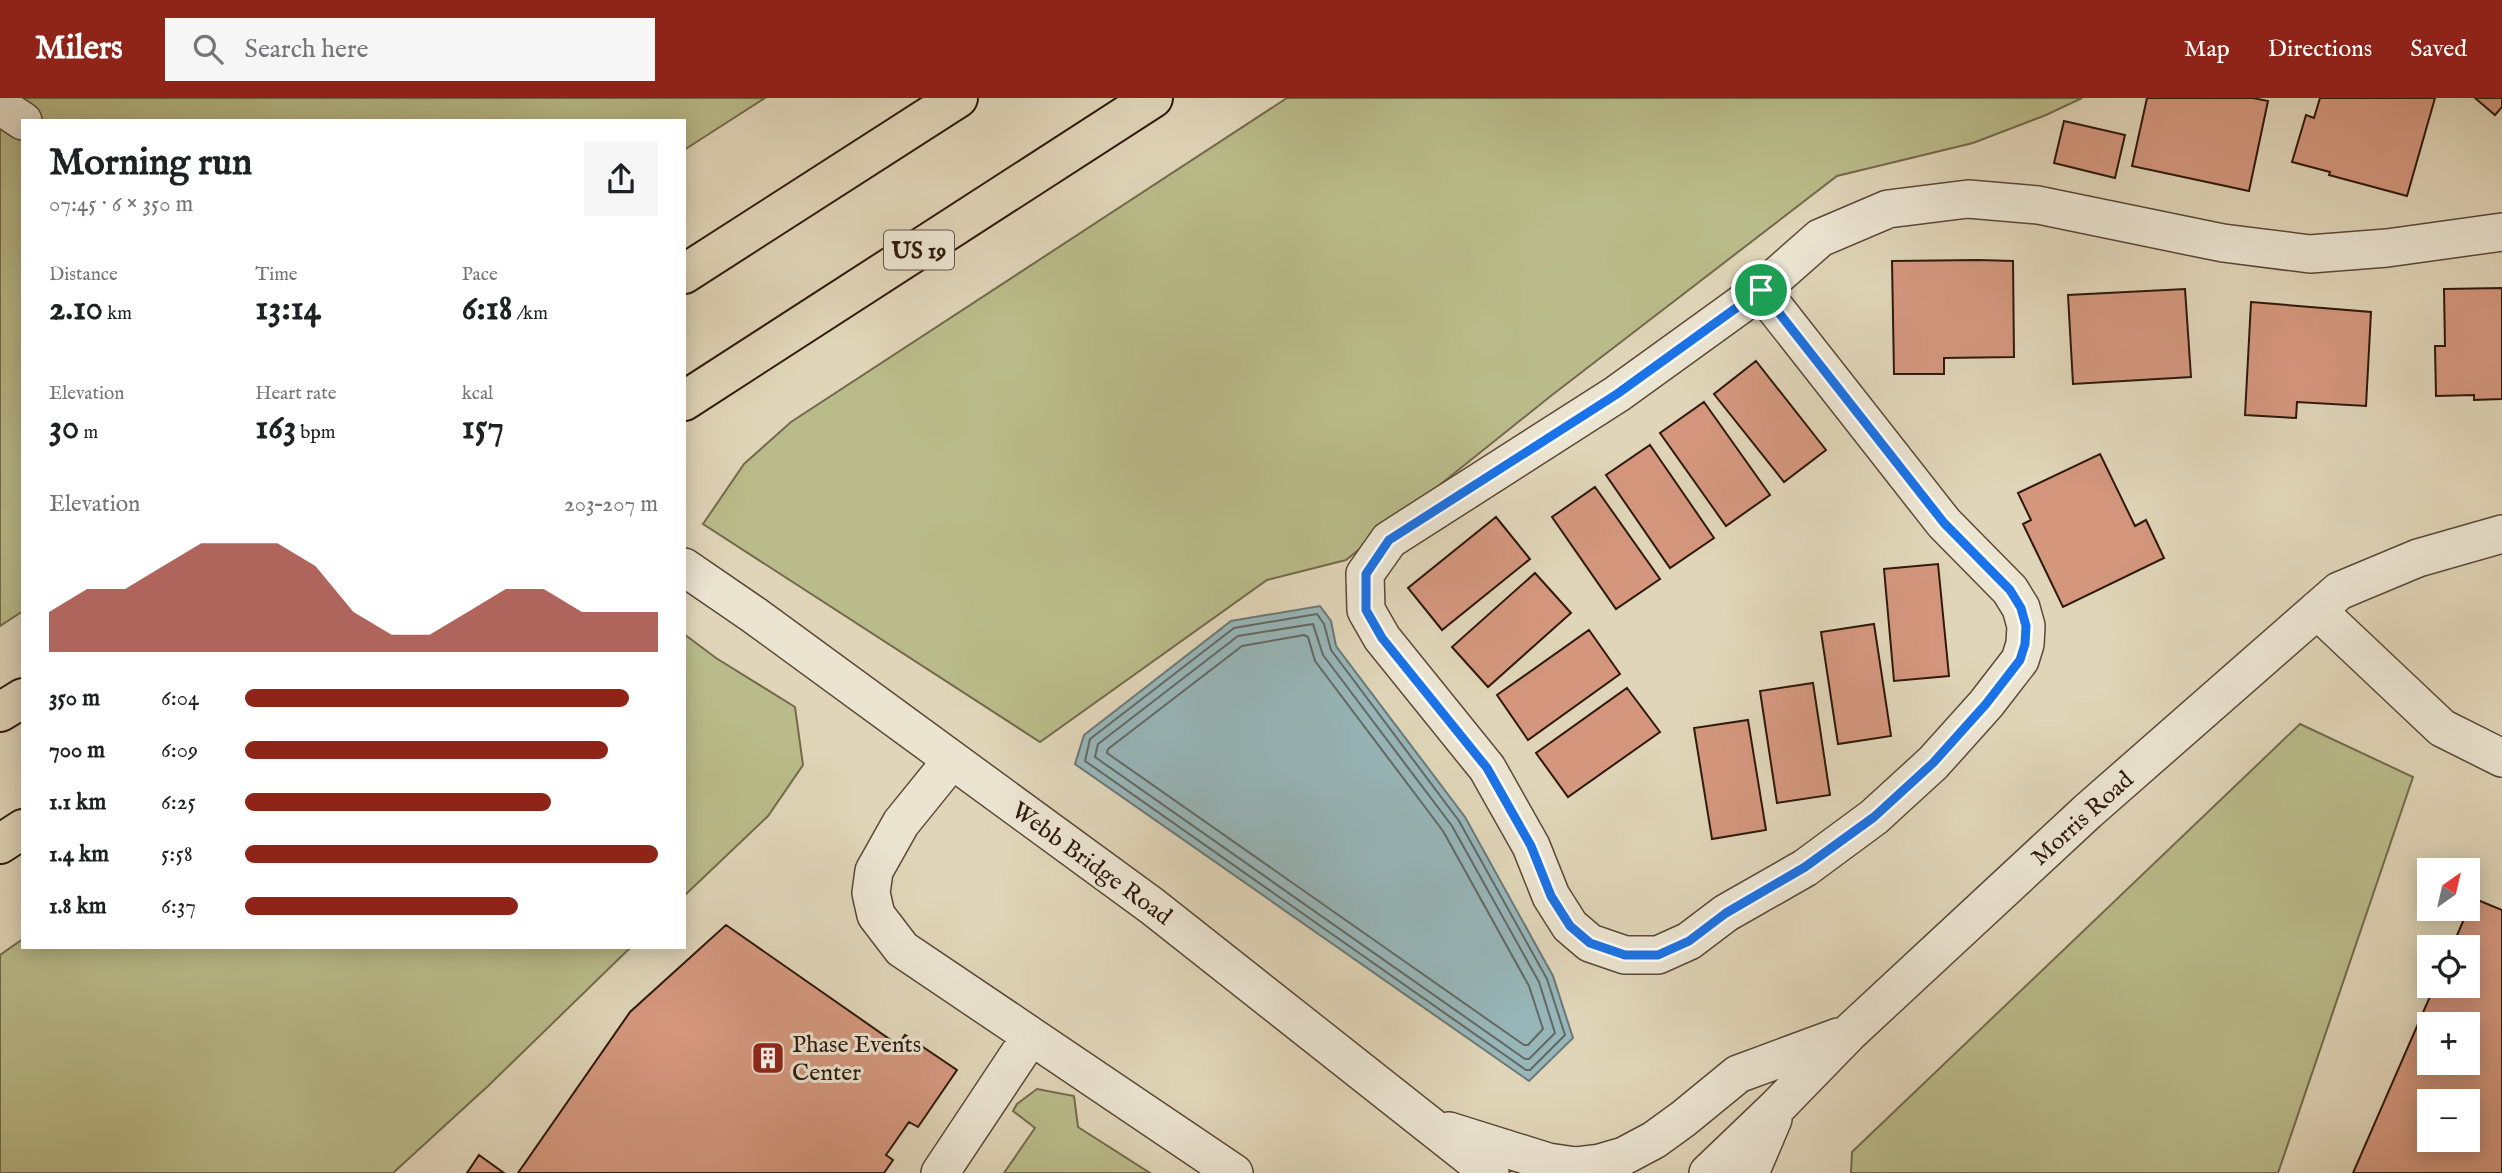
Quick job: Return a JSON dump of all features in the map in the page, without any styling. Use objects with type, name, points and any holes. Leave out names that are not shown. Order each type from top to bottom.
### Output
[{"type":"highway","points":[[686,273],[958,98]]},
{"type":"highway","name":"US 19","points":[[686,400],[1153,98]]},
{"type":"highway","points":[[0,712],[21,699]]},
{"type":"highway","points":[[0,844],[21,830]]},
{"type":"street","points":[[0,106],[21,120]]},
{"type":"street","points":[[1761,290],[1944,523],[2010,590],[2021,608],[2026,626],[2025,644],[2020,660],[1986,704],[1933,763],[1874,817],[1805,867],[1726,913],[1689,941],[1658,955],[1625,955],[1590,943],[1570,926],[1551,896],[1531,846],[1487,768],[1382,638],[1366,610],[1366,574],[1389,540],[1617,394],[1761,290],[1820,238],[1888,209],[1968,199],[2038,205],[2223,243],[2310,254],[2388,248],[2502,232]]},
{"type":"street","name":"Morris Road","points":[[1708,1173],[1849,1033],[2088,811],[2339,591],[2418,558],[2502,534]]},
{"type":"street","name":"Webb Bridge Road","points":[[686,569],[754,615],[1153,906],[1490,1173]]},
{"type":"street","points":[[2317,610],[2442,728],[2502,758]]},
{"type":"street","points":[[952,760],[901,823],[874,871],[871,893],[876,915],[902,948],[1234,1173]]},
{"type":"street","points":[[1429,1125],[1548,1162],[1575,1166],[1600,1163],[1623,1156],[1654,1140],[1738,1074],[1849,1033]]},
{"type":"street","points":[[940,1173],[1031,1036]]},
{"type":"street","points":[[1750,1173],[1778,1106]]},
{"type":"green space","points":[[0,98],[765,98],[686,149],[686,119],[21,119],[21,612],[0,626]]},
{"type":"green space","points":[[1287,98],[2082,98],[1973,143],[1837,176],[1552,395],[1346,560],[1267,580],[1040,742],[703,524],[744,464],[791,422]]},
{"type":"green space","points":[[686,636],[716,658],[795,707],[803,765],[768,816],[686,894]]},
{"type":"green space","points":[[2300,724],[2413,777],[2278,1173],[1851,1173],[1852,1152]]},
{"type":"green space","points":[[21,940],[21,949],[629,949],[488,1086],[393,1173],[0,1173],[0,955]]},
{"type":"green space","points":[[1037,1089],[1074,1096],[1078,1127],[1150,1173],[1004,1173],[1035,1128],[1013,1111],[1017,1104]]},
{"type":"water","points":[[1320,606],[1331,621],[1336,646],[1465,817],[1553,976],[1573,1038],[1529,1081],[1075,764],[1084,735],[1231,621]]},
{"type":"building","points":[[2147,98],[2253,98],[2268,101],[2249,191],[2132,166]]},
{"type":"building","points":[[2320,98],[2435,98],[2407,196],[2292,162],[2306,115],[2314,118]]},
{"type":"building","points":[[2475,98],[2502,98],[2502,107],[2495,115]]},
{"type":"building","points":[[2064,121],[2125,135],[2115,178],[2054,163]]},
{"type":"building","points":[[1892,261],[2013,261],[2014,357],[1944,358],[1944,374],[1894,374]]},
{"type":"building","points":[[2502,288],[2502,399],[2474,400],[2474,395],[2436,396],[2435,346],[2445,346],[2444,289]]},
{"type":"building","points":[[2185,289],[2191,377],[2073,384],[2068,295]]},
{"type":"building","points":[[2251,302],[2371,312],[2366,406],[2297,402],[2296,418],[2245,415]]},
{"type":"building","points":[[1756,361],[1826,450],[1784,482],[1714,394]]},
{"type":"building","points":[[1704,402],[1770,495],[1726,526],[1660,433]]},
{"type":"building","points":[[1650,445],[1714,538],[1670,568],[1606,475]]},
{"type":"building","points":[[2100,454],[2135,526],[2146,520],[2164,558],[2063,607],[2023,524],[2031,520],[2018,493]]},
{"type":"building","points":[[1595,487],[1660,579],[1616,609],[1552,517]]},
{"type":"building","points":[[1496,517],[1530,559],[1442,630],[1408,588]]},
{"type":"building","points":[[1938,564],[1949,676],[1894,681],[1884,569]]},
{"type":"building","points":[[1535,573],[1571,613],[1488,687],[1452,647]]},
{"type":"building","points":[[1874,624],[1891,736],[1838,744],[1821,632]]},
{"type":"building","points":[[1589,630],[1620,674],[1528,740],[1497,695]]},
{"type":"building","points":[[1813,683],[1830,795],[1777,803],[1760,691]]},
{"type":"building","points":[[1627,688],[1660,732],[1568,797],[1536,753]]},
{"type":"building","points":[[1748,720],[1766,830],[1712,839],[1694,728]]},
{"type":"building","points":[[2480,901],[2502,910],[2502,1173],[2353,1173],[2417,1026],[2417,1075],[2480,1075],[2480,1012],[2423,1012],[2429,998],[2480,998],[2480,935],[2457,935],[2463,921],[2480,921]]},
{"type":"building","name":"Phase Events Center","points":[[726,925],[898,1045],[905,1035],[957,1070],[918,1127],[909,1122],[886,1155],[893,1160],[884,1173],[518,1173],[630,1012]]},
{"type":"building","points":[[479,1155],[504,1173],[467,1173]]},
{"type":"place","name":"Phase Events Center","points":[[768,1058]]},
{"type":"route","points":[[1761,290],[1944,523],[2010,590],[2021,608],[2026,626],[2025,644],[2020,660],[1986,704],[1933,763],[1874,817],[1805,867],[1726,913],[1689,941],[1658,955],[1625,955],[1590,943],[1570,926],[1551,896],[1531,846],[1487,768],[1382,638],[1366,610],[1366,574],[1389,540],[1617,394],[1761,290]]}]
